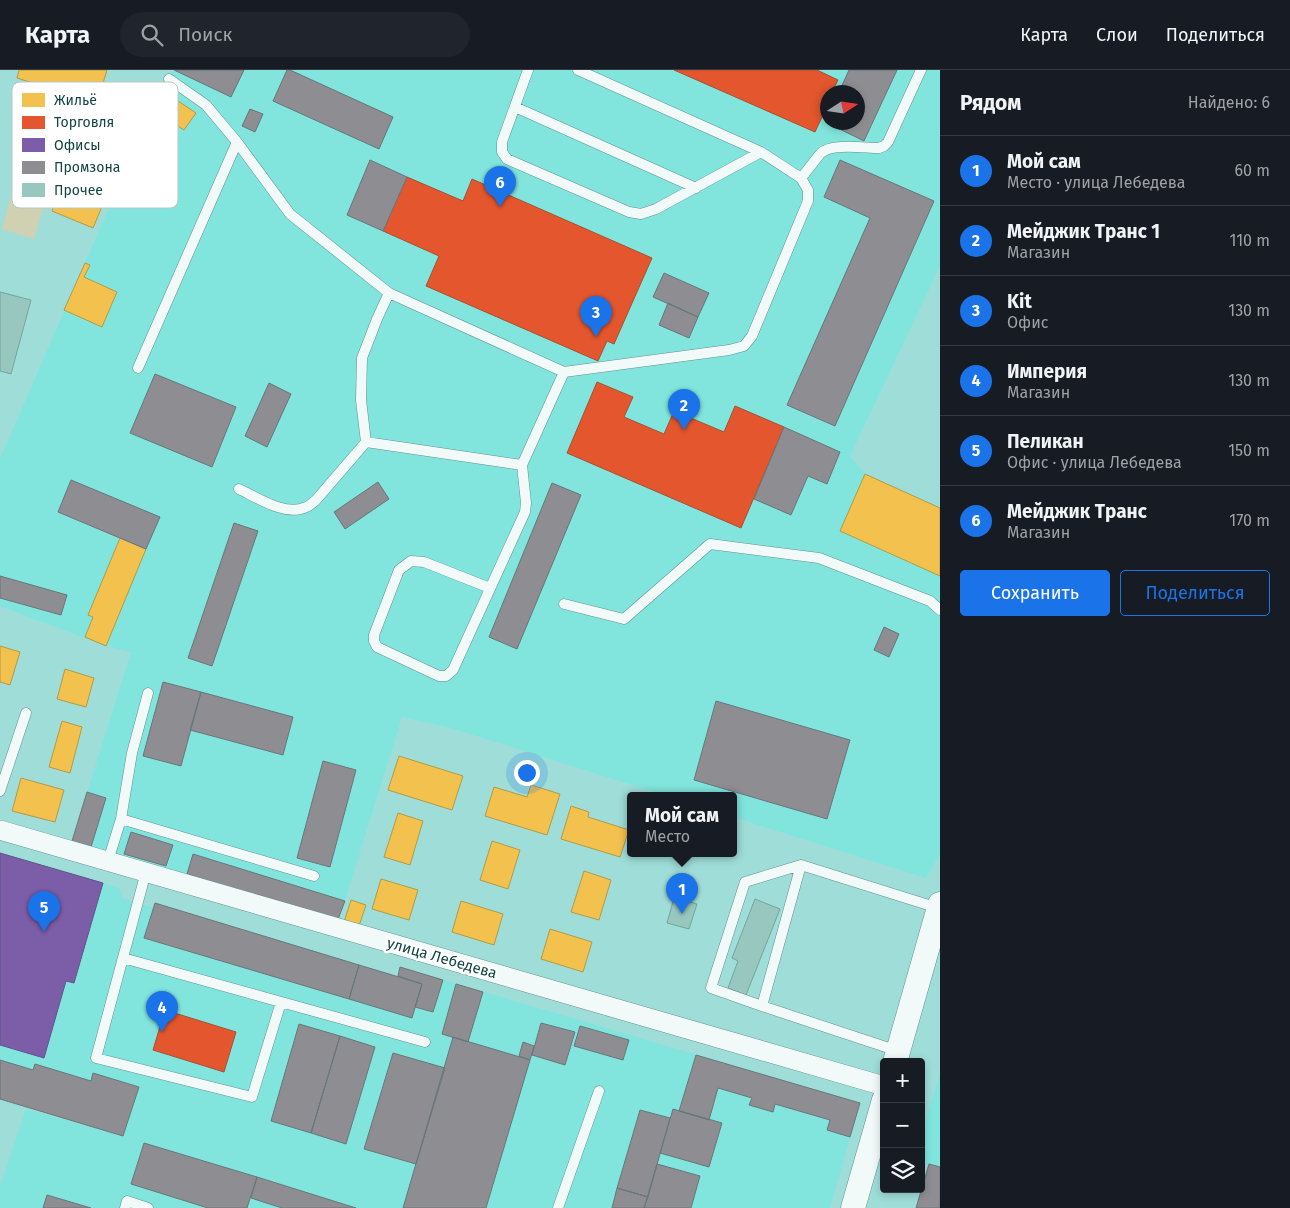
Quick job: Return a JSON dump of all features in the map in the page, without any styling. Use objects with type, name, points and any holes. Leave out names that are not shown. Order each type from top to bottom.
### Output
[{"type":"street","name":"улица Лебедева","points":[[0,830],[880,1085]]},
{"type":"street","points":[[896,1057],[939,906]]},
{"type":"street","points":[[853,1208],[883,1103]]},
{"type":"lane","points":[[528,70],[502,142],[502,152],[507,159],[628,212],[641,214],[656,209],[762,152]]},
{"type":"lane","points":[[178,85],[206,105],[237,142],[290,214],[389,293],[564,372],[729,350],[744,346],[752,336],[808,201],[808,190],[801,178],[762,152],[578,70]]},
{"type":"lane","points":[[801,178],[826,149],[834,147],[878,148],[884,146],[888,142],[921,70]]},
{"type":"lane","points":[[169,79],[173,82]]},
{"type":"lane","points":[[515,107],[696,188]]},
{"type":"lane","points":[[138,368],[237,142]]},
{"type":"lane","points":[[239,490],[280,509],[306,508],[316,500],[366,442],[360,400],[362,358],[389,293]]},
{"type":"lane","points":[[490,588],[424,562],[411,561],[399,570],[374,635],[374,642],[377,647],[439,676],[446,676],[453,670],[526,512],[522,465],[564,372]]},
{"type":"lane","points":[[366,442],[522,465]]},
{"type":"lane","points":[[564,604],[624,619],[710,544],[819,558],[930,602],[940,610]]},
{"type":"lane","points":[[108,861],[120,819],[132,753],[148,693]]},
{"type":"lane","points":[[0,791],[26,713]]},
{"type":"lane","points":[[120,819],[314,876]]},
{"type":"lane","points":[[762,1006],[801,865]]},
{"type":"lane","points":[[896,1057],[711,988],[745,882],[801,865],[939,906]]},
{"type":"lane","points":[[146,872],[96,1058],[252,1097],[281,1002]]},
{"type":"lane","points":[[123,958],[425,1042]]},
{"type":"lane","points":[[558,1208],[599,1091]]},
{"type":"lane","points":[[125,1208],[128,1201],[148,1208]]},
{"type":"shaded area","points":[[173,70],[940,70],[940,266],[850,456],[865,474],[940,508],[940,854],[926,878],[737,818],[737,792],[654,792],[451,728],[402,717],[337,926],[72,841],[131,652],[106,646],[0,606],[0,459],[109,208],[178,208],[178,82],[167,82]]},
{"type":"shaded area","points":[[0,853],[119,888],[122,898],[153,908],[155,903],[397,976],[400,967],[860,1103],[830,1208],[0,1208],[0,1187],[26,1109],[103,1130],[0,1097]]},
{"type":"shaded area","points":[[940,1073],[940,1208],[916,1208],[920,1193],[925,1193],[925,1178],[929,1164],[925,1163],[925,1124]]},
{"type":"green space","points":[[12,192],[12,208],[43,208],[34,239],[2,229]]},
{"type":"building: Жильё","points":[[19,70],[107,70],[103,82],[30,82],[17,78]]},
{"type":"building: Жильё","points":[[178,101],[196,113],[184,130],[178,126]]},
{"type":"building: Жильё","points":[[53,208],[101,208],[93,228],[52,211]]},
{"type":"building: Жильё","points":[[85,263],[90,265],[84,277],[117,292],[102,327],[64,310]]},
{"type":"building: Жильё","points":[[865,474],[940,508],[940,576],[840,531]]},
{"type":"building: Жильё","points":[[120,538],[146,549],[106,646],[85,637],[93,617],[88,615]]},
{"type":"building: Жильё","points":[[0,646],[20,652],[10,685],[0,682]]},
{"type":"building: Жильё","points":[[65,669],[94,678],[86,707],[57,699]]},
{"type":"building: Жильё","points":[[62,721],[82,727],[70,773],[49,767]]},
{"type":"building: Жильё","points":[[399,756],[463,776],[452,810],[388,790]]},
{"type":"building: Жильё","points":[[21,778],[64,790],[55,822],[12,811]]},
{"type":"building: Жильё","points":[[531,785],[560,794],[547,835],[485,816],[494,787],[527,797]]},
{"type":"building: Жильё","points":[[571,806],[589,812],[588,817],[627,829],[627,836],[620,857],[561,839]]},
{"type":"building: Жильё","points":[[398,813],[423,821],[410,865],[384,857]]},
{"type":"building: Жильё","points":[[492,841],[520,850],[508,889],[480,880]]},
{"type":"building: Жильё","points":[[584,871],[611,880],[599,920],[571,912]]},
{"type":"building: Жильё","points":[[381,879],[418,890],[409,920],[372,909]]},
{"type":"building: Жильё","points":[[351,900],[366,905],[359,926],[344,922]]},
{"type":"building: Жильё","points":[[461,901],[503,914],[494,945],[452,932]]},
{"type":"building: Жильё","points":[[550,929],[592,942],[583,972],[541,959]]},
{"type":"building: Торговля","points":[[674,70],[817,70],[838,80],[836,85],[820,85],[820,121],[815,132]]},
{"type":"building: Торговля","points":[[407,177],[463,201],[472,179],[652,258],[614,344],[607,341],[598,361],[426,286],[439,256],[383,231]]},
{"type":"building: Торговля","points":[[597,382],[633,397],[624,417],[664,434],[674,411],[724,432],[735,406],[784,427],[741,528],[567,453]]},
{"type":"building: Торговля","points":[[165,1010],[236,1032],[224,1072],[153,1050]]},
{"type":"building: Офисы","points":[[0,853],[103,883],[74,983],[66,981],[44,1058],[0,1045]]},
{"type":"building: Промзона","points":[[174,70],[244,70],[231,97]]},
{"type":"building: Промзона","points":[[287,70],[393,117],[379,149],[273,101]]},
{"type":"building: Промзона","points":[[849,70],[897,70],[864,141],[841,130],[865,130],[865,85],[842,85]]},
{"type":"building: Промзона","points":[[250,109],[263,114],[255,132],[242,126]]},
{"type":"building: Промзона","points":[[370,160],[407,177],[383,231],[347,215]]},
{"type":"building: Промзона","points":[[840,160],[934,201],[835,426],[787,405],[870,218],[824,197]]},
{"type":"building: Промзона","points":[[664,273],[709,293],[698,317],[653,297]]},
{"type":"building: Промзона","points":[[668,303],[698,317],[689,338],[659,325]]},
{"type":"building: Промзона","points":[[155,374],[236,407],[212,467],[130,433]]},
{"type":"building: Промзона","points":[[269,383],[291,394],[267,447],[245,436]]},
{"type":"building: Промзона","points":[[784,427],[840,452],[827,484],[808,476],[791,515],[754,499]]},
{"type":"building: Промзона","points":[[71,480],[160,517],[146,549],[58,512]]},
{"type":"building: Промзона","points":[[378,482],[389,499],[345,529],[334,512]]},
{"type":"building: Промзона","points":[[552,483],[581,495],[517,649],[489,637]]},
{"type":"building: Промзона","points":[[234,523],[258,531],[212,666],[188,658]]},
{"type":"building: Промзона","points":[[0,576],[67,595],[61,615],[0,598]]},
{"type":"building: Промзона","points":[[884,627],[899,634],[889,657],[874,650]]},
{"type":"building: Промзона","points":[[163,682],[201,692],[181,766],[143,756]]},
{"type":"building: Промзона","points":[[201,692],[293,717],[283,755],[190,730]]},
{"type":"building: Промзона","points":[[716,701],[850,740],[827,819],[694,780]]},
{"type":"building: Промзона","points":[[323,761],[356,770],[330,867],[297,858]]},
{"type":"building: Промзона","points":[[87,792],[106,798],[91,847],[72,841]]},
{"type":"building: Промзона","points":[[131,832],[173,845],[166,866],[124,854]]},
{"type":"building: Промзона","points":[[193,854],[345,901],[337,922],[187,874]]},
{"type":"building: Промзона","points":[[155,903],[359,965],[349,999],[144,938]]},
{"type":"building: Промзона","points":[[359,965],[422,984],[412,1018],[349,999]]},
{"type":"building: Промзона","points":[[400,967],[443,980],[433,1012],[415,1007],[422,984],[398,976]]},
{"type":"building: Промзона","points":[[456,984],[483,992],[468,1042],[442,1034]]},
{"type":"building: Промзона","points":[[541,1023],[575,1032],[565,1065],[532,1055]]},
{"type":"building: Промзона","points":[[299,1024],[340,1036],[311,1133],[271,1121]]},
{"type":"building: Промзона","points":[[580,1026],[629,1040],[623,1060],[574,1046]]},
{"type":"building: Промзона","points":[[340,1036],[375,1047],[346,1144],[311,1133]]},
{"type":"building: Промзона","points":[[453,1037],[530,1060],[486,1208],[403,1208]]},
{"type":"building: Промзона","points":[[523,1042],[534,1046],[530,1060],[519,1056]]},
{"type":"building: Промзона","points":[[393,1053],[445,1068],[416,1164],[364,1149]]},
{"type":"building: Промзона","points":[[696,1055],[860,1103],[850,1137],[827,1130],[830,1120],[775,1104],[773,1112],[749,1105],[752,1098],[718,1088],[709,1120],[679,1111]]},
{"type":"building: Промзона","points":[[0,1060],[33,1070],[35,1064],[91,1081],[93,1073],[139,1087],[123,1136],[0,1099]]},
{"type":"building: Промзона","points":[[673,1109],[722,1123],[709,1167],[660,1153]]},
{"type":"building: Промзона","points":[[640,1110],[670,1118],[648,1197],[617,1188]]},
{"type":"building: Промзона","points":[[144,1143],[257,1177],[247,1208],[208,1208],[131,1184]]},
{"type":"building: Промзона","points":[[657,1164],[700,1176],[691,1208],[644,1208]]},
{"type":"building: Промзона","points":[[929,1164],[940,1167],[940,1208],[916,1208],[920,1193],[925,1193],[925,1178]]},
{"type":"building: Промзона","points":[[257,1177],[356,1208],[282,1208],[251,1198]]},
{"type":"building: Промзона","points":[[617,1188],[648,1197],[644,1208],[612,1208]]},
{"type":"building: Промзона","points":[[47,1195],[91,1208],[43,1208]]},
{"type":"building: Прочее","points":[[0,292],[31,300],[11,374],[0,371]]},
{"type":"building: Прочее","points":[[674,898],[697,904],[689,929],[667,923]]},
{"type":"building: Прочее","points":[[755,899],[780,909],[746,995],[728,988],[738,961],[732,958]]},
{"type":"place","name":"Мейджик Транс","points":[[500,207]]},
{"type":"place","name":"Kit","points":[[596,337]]},
{"type":"place","name":"Мейджик Транс 1","points":[[684,430]]},
{"type":"place","name":"Мой сам","points":[[682,914]]},
{"type":"place","name":"Пеликан","points":[[44,932]]},
{"type":"place","name":"Империя","points":[[162,1032]]}]
